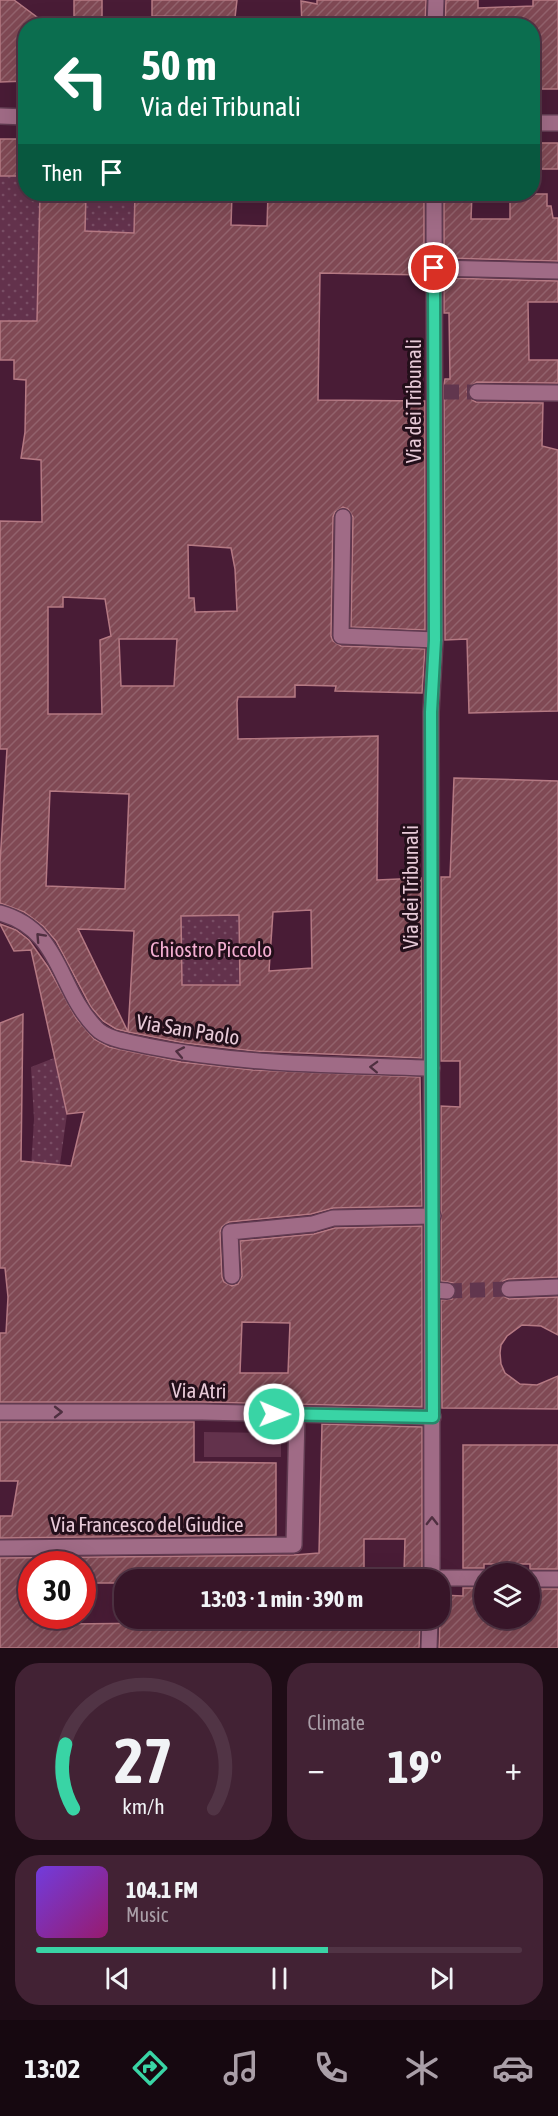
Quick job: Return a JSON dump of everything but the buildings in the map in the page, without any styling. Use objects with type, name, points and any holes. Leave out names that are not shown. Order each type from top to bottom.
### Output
[{"type":"street","points":[[435,18],[436,0]]},
{"type":"street","points":[[0,116],[18,117]]},
{"type":"street","points":[[540,123],[558,123]]},
{"type":"street","name":"Via dei Tribunali","points":[[432,1569],[433,1417],[440,1291],[433,1215],[432,1068],[431,712],[435,640],[439,391],[434,201]]},
{"type":"street","points":[[434,268],[558,271]]},
{"type":"street","points":[[477,392],[558,393]]},
{"type":"street","points":[[344,517],[341,636],[435,640]]},
{"type":"street","name":"Via San Paolo","points":[[0,913],[15,917],[33,928],[47,944],[74,996],[97,1029],[117,1039],[185,1054],[271,1063],[432,1068]]},
{"type":"street","points":[[232,1276],[230,1232],[313,1224],[333,1218],[433,1215]]},
{"type":"street","points":[[509,1289],[558,1287]]},
{"type":"street","name":"Via Atri","points":[[0,1412],[202,1412],[433,1417]]},
{"type":"street","name":"Via Francesco del Giudice","points":[[0,1548],[294,1545],[297,1414]]},
{"type":"street","points":[[450,1579],[474,1578]]},
{"type":"street","points":[[540,1579],[558,1579]]},
{"type":"street","points":[[429,1648],[430,1629]]},
{"type":"green space","points":[[0,176],[18,176],[18,201],[40,201],[37,321],[0,321]]},
{"type":"green space","points":[[86,201],[135,201],[134,233],[85,232]]},
{"type":"green space","name":"Chiostro Piccolo","points":[[239,915],[240,985],[182,985],[181,916]]},
{"type":"green space","points":[[54,1058],[67,1114],[60,1164],[50,1164],[47,1188],[30,1186],[34,1119],[31,1067]]},
{"type":"green space","points":[[204,1432],[281,1433],[281,1457],[204,1457]]},
{"type":"tunnel","points":[[444,392],[477,392]]},
{"type":"tunnel","points":[[447,1291],[509,1289]]},
{"type":"route","points":[[274,1414],[433,1417],[431,712],[435,640],[434,268]]}]
